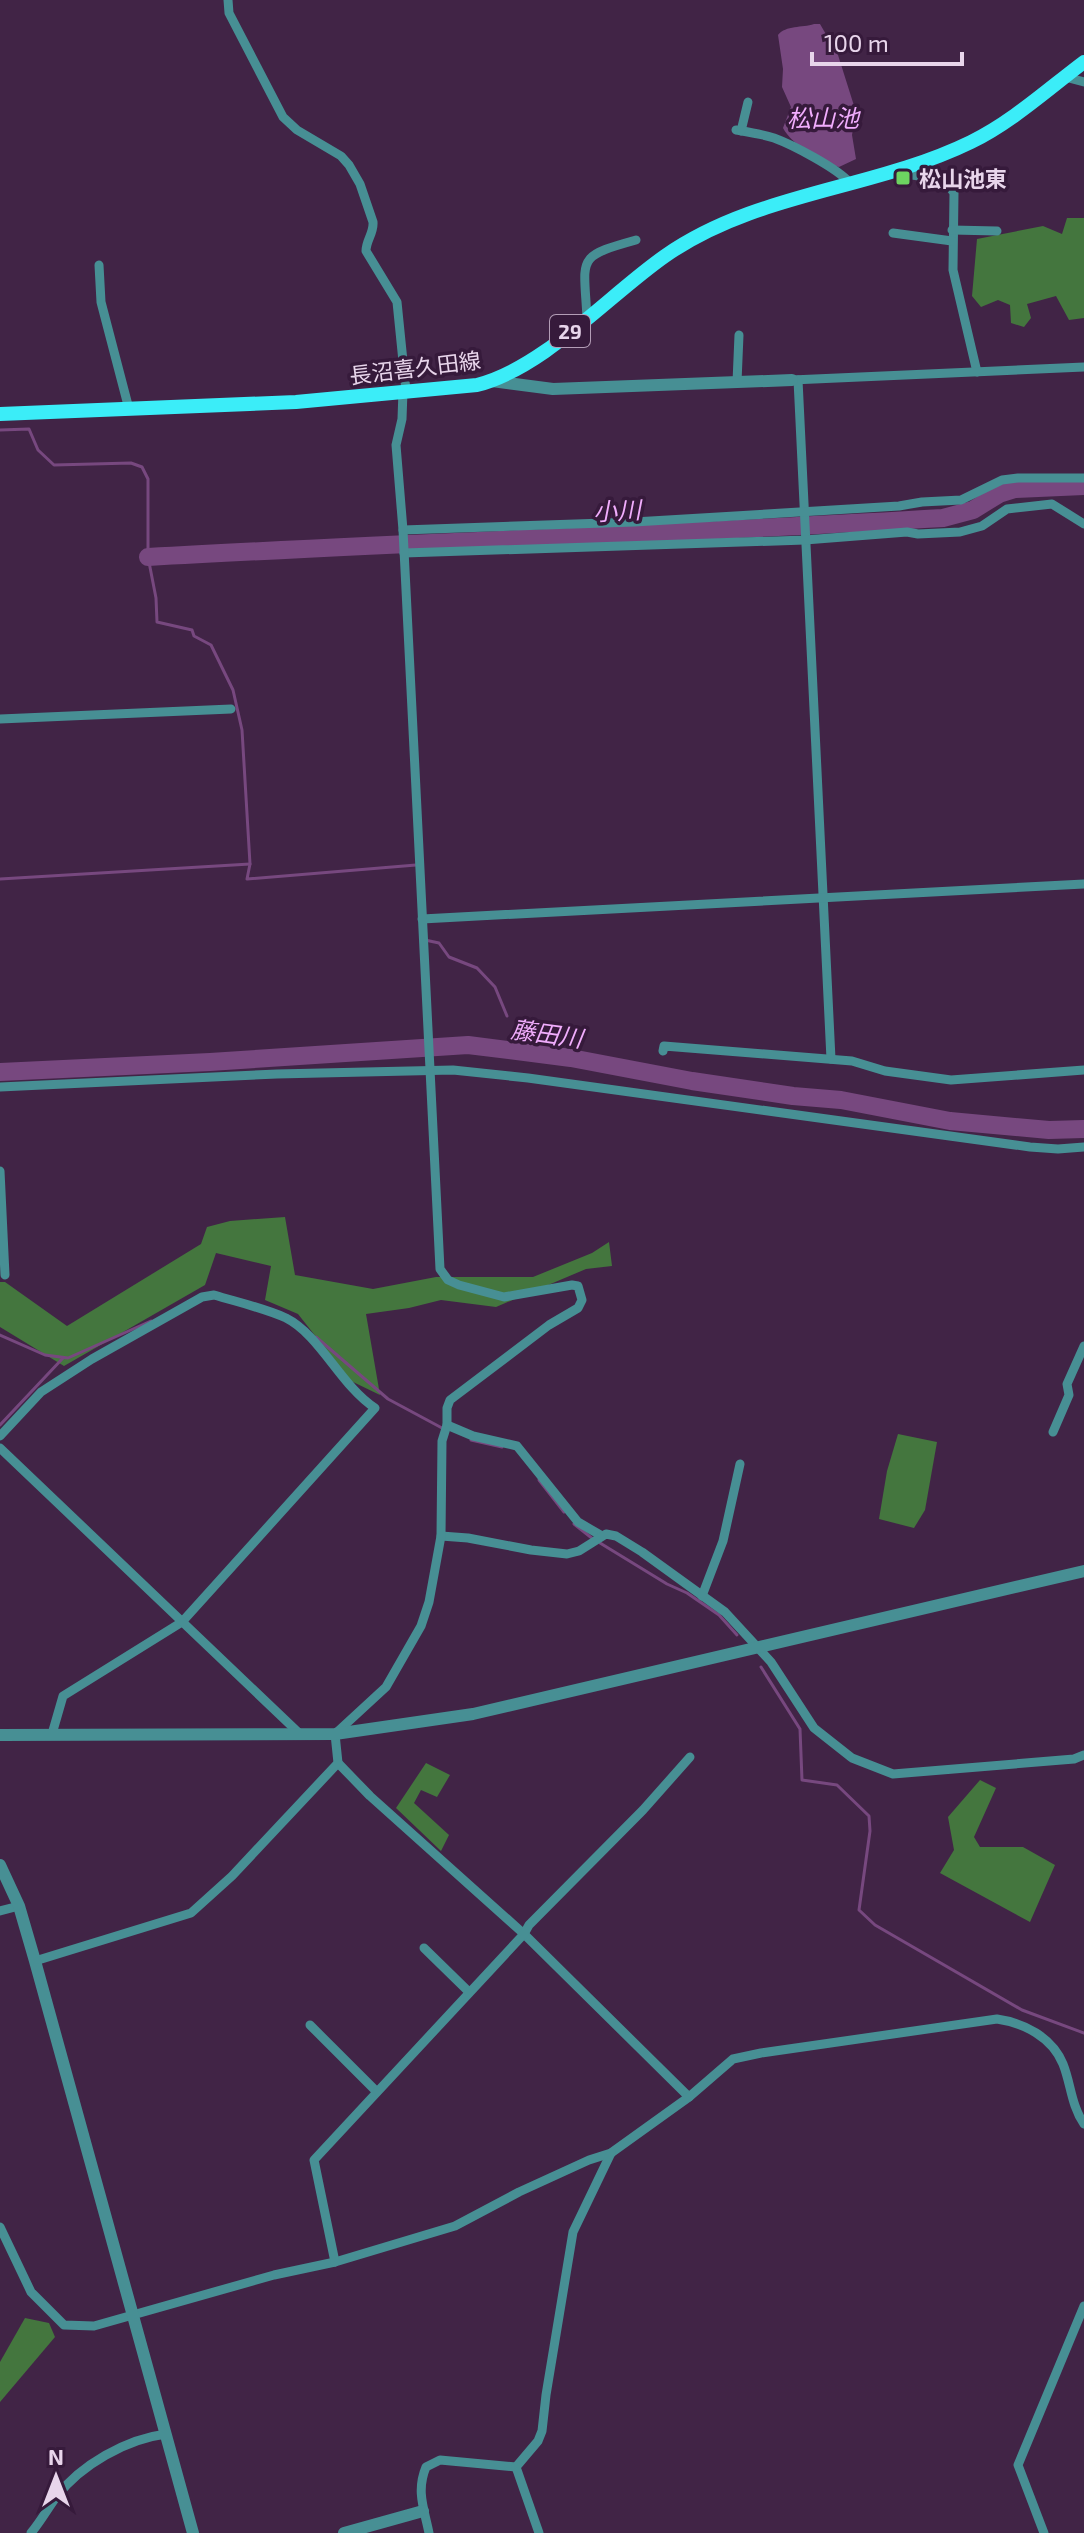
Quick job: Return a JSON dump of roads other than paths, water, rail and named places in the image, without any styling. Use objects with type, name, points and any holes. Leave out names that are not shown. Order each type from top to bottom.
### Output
[{"type":"main road","name":"長沼喜久田線","points":[[0,414],[296,402],[492,381],[516,369],[587,318],[665,255],[717,226],[904,167],[970,142],[1007,120],[1084,62]]},
{"type":"street","points":[[228,0],[229,13],[283,117],[297,130],[341,156],[356,175],[373,222],[366,251],[397,302],[404,391],[396,445],[403,530],[440,1269],[448,1280],[459,1285],[504,1297],[572,1285],[578,1286],[582,1296],[578,1308],[549,1325],[454,1396],[447,1408],[447,1425],[442,1441],[441,1536],[429,1602],[421,1626],[386,1687],[335,1734]]},
{"type":"street","points":[[1065,77],[1084,82]]},
{"type":"street","points":[[748,102],[739,130],[786,143],[837,172],[850,183]]},
{"type":"street","points":[[904,167],[912,175],[929,177],[948,184],[952,189],[953,270],[977,372]]},
{"type":"street","points":[[893,233],[952,235],[997,231]]},
{"type":"street","points":[[587,318],[584,270],[588,259],[596,251],[636,240]]},
{"type":"street","points":[[99,265],[101,302],[129,409]]},
{"type":"street","points":[[737,382],[739,335]]},
{"type":"street","points":[[492,381],[553,389],[1084,367]]},
{"type":"street","points":[[795,380],[831,1059]]},
{"type":"street","points":[[403,530],[804,513],[961,500],[1002,480],[1084,478]]},
{"type":"street","points":[[404,553],[960,532],[982,526],[1007,509],[1052,504],[1084,524]]},
{"type":"street","points":[[0,719],[231,709]]},
{"type":"street","points":[[422,919],[1084,884]]},
{"type":"street","points":[[663,1051],[664,1046],[831,1059],[858,1062],[885,1071],[951,1080],[1084,1070]]},
{"type":"street","points":[[0,1087],[277,1074],[453,1070],[1030,1147],[1084,1147]]},
{"type":"street","points":[[0,1171],[5,1275]]},
{"type":"street","points":[[232,1300],[235,1290]]},
{"type":"street","points":[[0,1436],[41,1392],[92,1359],[202,1297],[214,1295],[288,1319],[311,1339],[352,1389],[375,1408],[182,1622],[63,1696],[52,1734]]},
{"type":"street","points":[[1053,1432],[1069,1395],[1067,1384],[1084,1346]]},
{"type":"street","points":[[447,1425],[473,1436],[517,1446],[578,1522],[602,1536],[616,1536],[725,1612],[771,1662],[814,1728],[852,1758],[893,1774],[1074,1759],[1084,1755]]},
{"type":"street","points":[[0,1448],[301,1735]]},
{"type":"street","points":[[702,1596],[723,1541],[740,1464]]},
{"type":"street","points":[[441,1536],[567,1554],[579,1551],[602,1536]]},
{"type":"street","points":[[0,1735],[335,1734],[473,1714],[1084,1571]]},
{"type":"street","points":[[335,1734],[338,1763],[370,1796],[524,1934],[689,2097]]},
{"type":"street","points":[[335,2262],[314,2160],[529,1925],[643,1810],[690,1757]]},
{"type":"street","points":[[35,1961],[191,1913],[232,1876],[338,1763]]},
{"type":"street","points":[[0,1865],[19,1906],[35,1961],[193,2533]]},
{"type":"street","points":[[0,1911],[19,1906]]},
{"type":"street","points":[[424,1948],[469,1992]]},
{"type":"street","points":[[0,2227],[31,2292],[64,2325],[94,2326],[274,2275],[335,2262],[455,2226],[519,2192],[611,2153],[689,2097],[733,2059],[997,2019],[1012,2021],[1035,2031],[1048,2043],[1064,2066],[1071,2097],[1084,2124]]},
{"type":"street","points":[[310,2025],[376,2091]]},
{"type":"street","points":[[516,2467],[538,2441],[542,2431],[573,2232],[611,2153]]},
{"type":"street","points":[[1044,2533],[1018,2465],[1084,2306]]},
{"type":"street","points":[[31,2533],[57,2495],[78,2475],[107,2455],[152,2436],[166,2434]]},
{"type":"street","points":[[429,2533],[420,2482],[426,2467],[440,2460],[516,2467]]},
{"type":"street","points":[[516,2467],[539,2533]]},
{"type":"street","points":[[344,2533],[423,2511]]},
{"type":"water","name":"松山池","points":[[820,24],[838,55],[856,112],[852,135],[856,159],[839,167],[808,152],[783,128],[791,107],[782,87],[778,35],[790,28]]},
{"type":"waterway","points":[[0,430],[29,429],[38,450],[54,465],[131,463],[142,467],[148,479],[148,557],[157,622],[192,630],[194,636],[211,645],[233,690],[242,730],[250,864],[247,879],[416,865]]},
{"type":"waterway","name":"小川","points":[[148,557],[943,518],[973,510],[999,494],[1015,489],[1084,486]]},
{"type":"waterway","points":[[0,879],[250,864]]},
{"type":"waterway","points":[[425,940],[439,943],[449,957],[477,968],[495,987],[507,1016]]},
{"type":"waterway","name":"藤田川","points":[[0,1072],[468,1045],[571,1058],[793,1096],[841,1100],[950,1121],[1049,1130],[1084,1129]]},
{"type":"waterway","points":[[0,1335],[45,1355],[68,1358],[151,1321]]},
{"type":"waterway","points":[[316,1337],[388,1399],[442,1428]]},
{"type":"waterway","points":[[0,1425],[63,1358]]},
{"type":"waterway","points":[[471,1440],[502,1447]]},
{"type":"waterway","points":[[539,1480],[564,1512]]},
{"type":"waterway","points":[[574,1524],[593,1539]]},
{"type":"waterway","points":[[600,1543],[687,1593],[719,1615],[737,1635]]},
{"type":"waterway","points":[[761,1667],[800,1729],[802,1780],[837,1785],[869,1816],[870,1831],[859,1910],[875,1925],[1022,2010],[1084,2033]]},
{"type":"place","name":"松山池東","points":[[903,178]]}]
